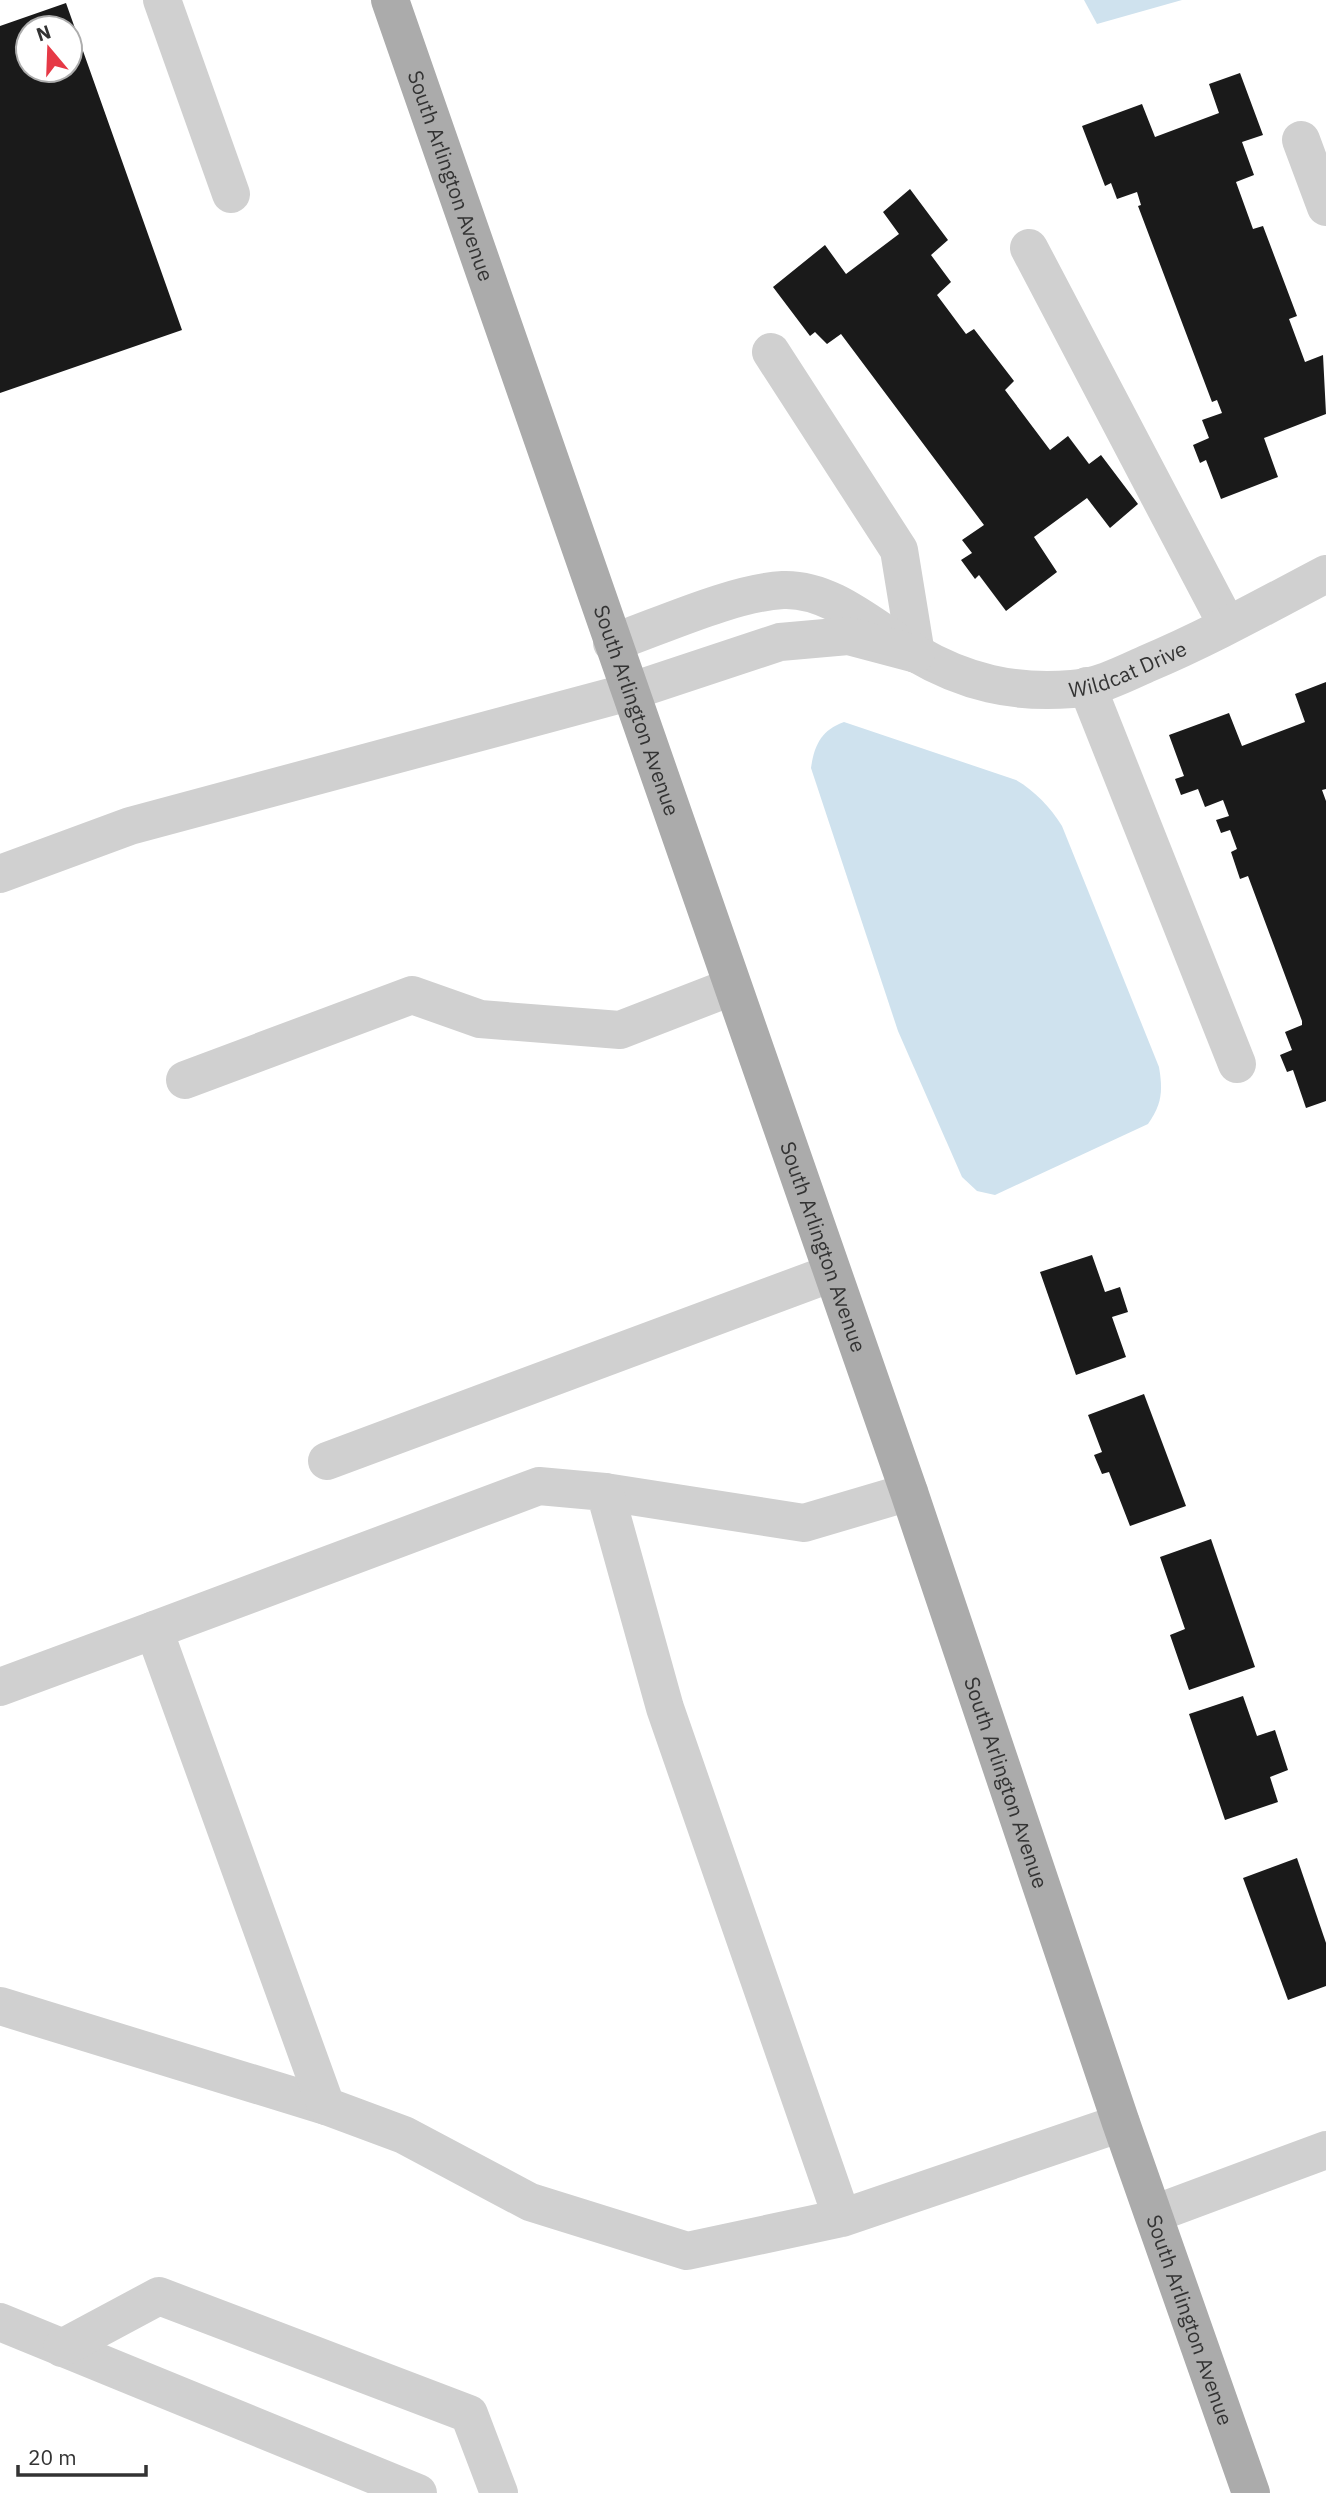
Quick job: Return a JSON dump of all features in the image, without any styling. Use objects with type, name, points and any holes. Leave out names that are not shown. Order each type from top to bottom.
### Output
[{"type":"main road","name":"South Arlington Avenue","points":[[390,0],[731,987],[909,1492],[1121,2123],[1251,2493]]},
{"type":"street","points":[[162,0],[232,194]]},
{"type":"street","points":[[1301,140],[1326,208]]},
{"type":"street","points":[[1029,248],[1227,625]]},
{"type":"street","points":[[771,352],[899,550],[916,654]]},
{"type":"street","name":"Wildcat Drive","points":[[612,643],[720,605],[784,590],[810,593],[829,599],[916,654],[960,676],[985,684],[1020,690],[1087,686],[1106,682],[1176,652],[1325,578]]},
{"type":"street","name":"Wildcat Drive","points":[[0,874],[130,826],[629,692],[779,642],[848,636],[916,654]]},
{"type":"street","points":[[1087,686],[1237,1064]]},
{"type":"street","points":[[185,1080],[412,995],[480,1019],[620,1030],[731,987]]},
{"type":"street","points":[[327,1461],[832,1273]]},
{"type":"street","points":[[0,1687],[539,1486],[605,1492],[804,1523],[909,1492]]},
{"type":"street","points":[[605,1492],[665,1708],[842,2218]]},
{"type":"street","points":[[154,1630],[326,2106]]},
{"type":"street","points":[[0,2006],[326,2106],[404,2135],[530,2202],[687,2251],[842,2218],[1121,2123]]},
{"type":"street","points":[[1154,2214],[1326,2150]]},
{"type":"street","points":[[62,2348],[159,2296],[469,2414],[499,2493]]},
{"type":"street","points":[[0,2322],[418,2493]]},
{"type":"water","points":[[1084,0],[1182,0],[1097,24]]},
{"type":"water","points":[[844,722],[1016,780],[1036,794],[1052,812],[1062,826],[1159,1067],[1160,1097],[1148,1124],[995,1195],[977,1191],[962,1177],[898,1031],[811,768],[814,753],[824,734]]},
{"type":"building","points":[[66,3],[70,14],[34,14]]},
{"type":"building","points":[[14,21],[14,84],[84,84],[84,54],[182,330],[0,393],[0,26]]},
{"type":"building","points":[[1240,73],[1263,135],[1242,142],[1254,175],[1236,182],[1253,229],[1263,226],[1297,316],[1289,319],[1305,362],[1323,355],[1326,414],[1264,438],[1278,477],[1221,499],[1206,460],[1200,463],[1193,445],[1209,438],[1202,420],[1222,413],[1217,400],[1212,402],[1138,206],[1141,205],[1137,192],[1117,199],[1111,183],[1105,186],[1082,126],[1142,104],[1155,137],[1219,113],[1209,84]]},
{"type":"building","points":[[910,189],[948,240],[931,255],[951,282],[937,295],[966,334],[974,329],[1014,381],[1005,390],[1050,450],[1068,436],[1089,464],[1101,455],[1138,504],[1110,528],[1087,498],[1034,537],[1057,572],[1006,611],[979,575],[975,579],[961,560],[972,553],[962,540],[984,525],[841,334],[827,344],[815,332],[810,336],[773,287],[825,245],[846,274],[899,234],[883,212]]},
{"type":"building","points":[[1326,682],[1326,789],[1322,790],[1326,801],[1326,1101],[1306,1108],[1293,1070],[1287,1072],[1280,1055],[1292,1050],[1285,1032],[1302,1025],[1302,1021],[1248,876],[1240,879],[1231,852],[1237,849],[1230,830],[1221,833],[1216,820],[1229,816],[1223,800],[1205,807],[1198,789],[1181,795],[1175,779],[1184,776],[1169,735],[1229,713],[1242,746],[1305,722],[1295,694]]},
{"type":"building","points":[[1092,1255],[1105,1292],[1120,1287],[1128,1312],[1112,1317],[1126,1357],[1076,1375],[1040,1272]]},
{"type":"building","points":[[1144,1394],[1186,1506],[1130,1526],[1109,1472],[1102,1474],[1094,1455],[1102,1452],[1088,1415]]},
{"type":"building","points":[[1211,1539],[1255,1667],[1189,1690],[1170,1635],[1185,1629],[1160,1557]]},
{"type":"building","points":[[1243,1696],[1257,1736],[1275,1730],[1288,1770],[1270,1777],[1278,1802],[1225,1820],[1189,1714]]},
{"type":"building","points":[[1297,1858],[1326,1943],[1326,1986],[1288,2000],[1243,1878]]}]
